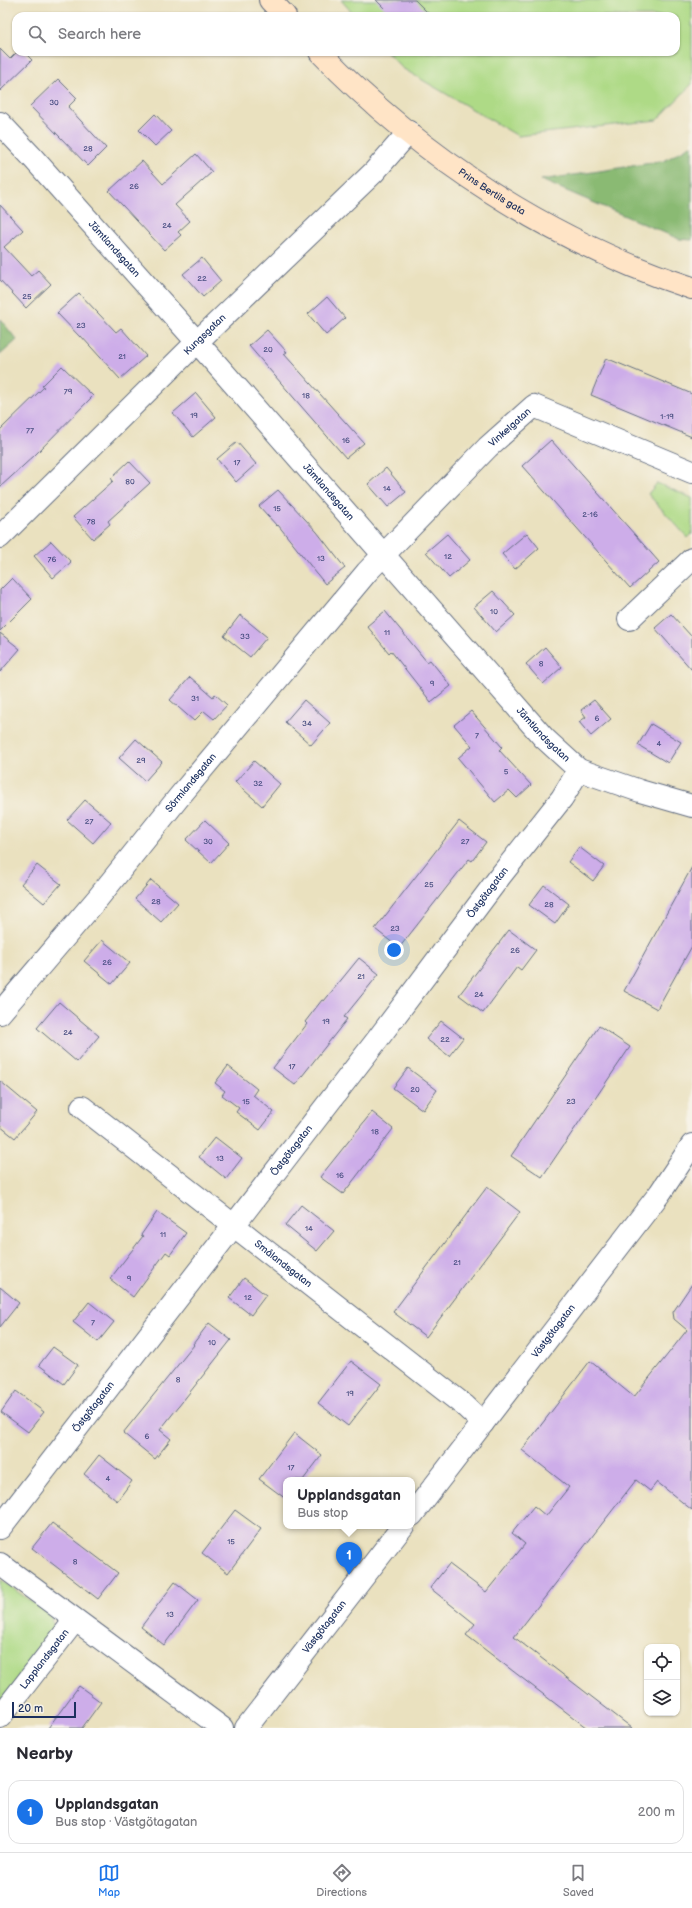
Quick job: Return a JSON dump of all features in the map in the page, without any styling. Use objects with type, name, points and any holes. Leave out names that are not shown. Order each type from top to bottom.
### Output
[{"type":"street","points":[[270,0],[281,12]]},
{"type":"street","name":"Prins Bertils gata","points":[[324,56],[338,71],[409,132],[481,186],[596,250],[667,280],[692,288]]},
{"type":"street","name":"Jämtlandsgatan","points":[[0,124],[32,157],[197,342],[544,738],[579,770],[640,792],[692,806]]},
{"type":"street","name":"Kungsgatan","points":[[0,537],[197,342],[374,172],[409,132]]},
{"type":"street","name":"Vinkelgatan","points":[[384,554],[488,447],[534,406],[692,472]]},
{"type":"street","name":"Sörmlandsgatan","points":[[0,1013],[384,554]]},
{"type":"street","points":[[629,619],[692,559]]},
{"type":"street","name":"Östgötagatan","points":[[0,1528],[377,1040],[501,875],[544,822],[562,798],[579,770]]},
{"type":"street","name":"Smålandsgatan","points":[[82,1106],[465,1406],[483,1422]]},
{"type":"street","name":"Västgötagatan","points":[[415,1511],[660,1193],[692,1145]]},
{"type":"street","name":"Västgötagatan","points":[[246,1728],[401,1529]]},
{"type":"street","points":[[0,1564],[222,1728]]},
{"type":"street","name":"Lapplandsgatan","points":[[0,1716],[75,1620]]},
{"type":"green space","points":[[341,0],[692,0],[692,84],[657,120],[518,136],[402,68],[391,56],[680,56],[680,12],[352,12]]},
{"type":"green space","points":[[692,145],[692,240],[679,239],[541,180],[664,161]]},
{"type":"green space","points":[[0,319],[17,340],[0,355]]},
{"type":"green space","points":[[657,483],[692,498],[692,534],[688,538],[648,494]]},
{"type":"green space","points":[[0,1579],[51,1616],[55,1635],[0,1707]]},
{"type":"building","points":[[376,0],[415,0],[427,12],[388,12]]},
{"type":"building","points":[[0,49],[10,59],[13,56],[28,56],[32,60],[0,91]]},
{"type":"building","points":[[58,79],[77,98],[68,107],[106,148],[88,166],[30,106]]},
{"type":"building","points":[[155,114],[171,131],[155,146],[139,130]]},
{"type":"building","points":[[196,154],[212,172],[175,205],[190,221],[178,232],[181,235],[164,250],[109,191],[142,161],[163,184]]},
{"type":"building","points":[[0,205],[23,230],[4,247],[31,276],[38,270],[51,284],[26,308],[0,280]]},
{"type":"building","points":[[202,258],[221,281],[203,297],[183,274]]},
{"type":"building","points":[[79,293],[116,332],[121,328],[146,356],[120,379],[81,336],[80,337],[57,313]]},
{"type":"building","points":[[327,297],[345,318],[326,335],[308,314]]},
{"type":"building","points":[[267,330],[287,352],[284,354],[364,443],[346,458],[249,346]]},
{"type":"building","points":[[606,358],[692,394],[692,437],[591,395]]},
{"type":"building","points":[[62,366],[93,396],[35,455],[0,487],[0,430],[44,387],[42,386]]},
{"type":"building","points":[[196,393],[216,417],[193,437],[173,413]]},
{"type":"building","points":[[551,440],[659,562],[630,588],[522,466]]},
{"type":"building","points":[[237,442],[256,464],[236,482],[217,459]]},
{"type":"building","points":[[129,461],[150,483],[108,521],[110,524],[93,539],[73,517],[113,481],[111,478]]},
{"type":"building","points":[[386,468],[406,492],[388,507],[368,484]]},
{"type":"building","points":[[278,490],[317,532],[345,568],[325,584],[278,525],[277,526],[259,506]]},
{"type":"building","points":[[527,533],[539,548],[515,569],[502,554]]},
{"type":"building","points":[[447,534],[470,560],[449,578],[426,552]]},
{"type":"building","points":[[51,541],[71,562],[53,578],[34,556]]},
{"type":"building","points":[[12,578],[32,599],[0,631],[0,590]]},
{"type":"building","points":[[493,591],[515,615],[496,632],[474,607]]},
{"type":"building","points":[[385,611],[427,662],[430,660],[451,686],[431,702],[391,651],[389,653],[367,626]]},
{"type":"building","points":[[671,614],[692,637],[692,670],[655,628]]},
{"type":"building","points":[[240,615],[267,637],[250,657],[224,636]]},
{"type":"building","points":[[0,633],[20,649],[0,672]]},
{"type":"building","points":[[545,647],[562,667],[543,684],[526,664]]},
{"type":"building","points":[[190,677],[213,697],[215,694],[227,705],[214,719],[204,711],[194,721],[170,700]]},
{"type":"building","points":[[304,700],[330,723],[311,745],[285,722]]},
{"type":"building","points":[[594,700],[611,719],[591,736],[579,722],[586,717],[581,710]]},
{"type":"building","points":[[471,711],[502,747],[499,750],[531,785],[517,798],[509,790],[495,802],[458,758],[472,746],[454,725]]},
{"type":"building","points":[[651,724],[681,742],[668,763],[638,745]]},
{"type":"building","points":[[136,739],[162,762],[145,781],[119,758]]},
{"type":"building","points":[[254,761],[280,784],[262,806],[235,782]]},
{"type":"building","points":[[85,800],[111,822],[93,843],[67,820]]},
{"type":"building","points":[[205,820],[229,843],[211,863],[186,840]]},
{"type":"building","points":[[459,821],[486,842],[472,861],[469,859],[399,948],[375,929]]},
{"type":"building","points":[[579,847],[604,866],[593,881],[568,862]]},
{"type":"building","points":[[37,865],[61,884],[44,903],[21,884]]},
{"type":"building","points":[[692,867],[692,946],[657,1009],[624,991]]},
{"type":"building","points":[[151,880],[178,903],[161,922],[135,899]]},
{"type":"building","points":[[544,885],[569,904],[555,924],[529,905]]},
{"type":"building","points":[[509,930],[536,950],[521,970],[517,967],[483,1013],[459,995]]},
{"type":"building","points":[[102,940],[130,963],[112,984],[84,961]]},
{"type":"building","points":[[359,958],[379,974],[344,1017],[347,1019],[295,1085],[273,1068],[307,1024],[305,1022],[322,1000],[324,1001]]},
{"type":"building","points":[[59,1002],[99,1036],[77,1062],[37,1028]]},
{"type":"building","points":[[441,1021],[463,1038],[449,1056],[426,1039]]},
{"type":"building","points":[[599,1026],[630,1047],[542,1177],[511,1156]]},
{"type":"building","points":[[228,1066],[257,1089],[253,1095],[274,1112],[260,1130],[236,1112],[239,1108],[222,1095],[225,1091],[215,1083]]},
{"type":"building","points":[[408,1068],[437,1090],[423,1110],[393,1088]]},
{"type":"building","points":[[0,1081],[37,1112],[15,1138],[0,1126]]},
{"type":"building","points":[[372,1112],[393,1129],[343,1194],[320,1177]]},
{"type":"building","points":[[215,1137],[242,1158],[226,1179],[199,1157]]},
{"type":"building","points":[[487,1187],[520,1212],[426,1337],[393,1312]]},
{"type":"building","points":[[301,1205],[334,1231],[317,1251],[285,1225]]},
{"type":"building","points":[[157,1212],[186,1233],[170,1255],[166,1252],[133,1297],[110,1279],[143,1236],[141,1235]]},
{"type":"building","points":[[244,1278],[266,1295],[251,1315],[229,1298]]},
{"type":"building","points":[[692,1284],[692,1510],[657,1482],[650,1491],[636,1480],[514,1637],[632,1728],[587,1728],[466,1635],[475,1624],[430,1588],[449,1564],[486,1592],[525,1544],[512,1533],[534,1506],[546,1516],[569,1487],[522,1450],[590,1361],[634,1397],[687,1330],[674,1319],[673,1312]]},
{"type":"building","points":[[0,1287],[19,1303],[0,1327]]},
{"type":"building","points":[[89,1302],[114,1322],[98,1342],[73,1322]]},
{"type":"building","points":[[209,1323],[231,1340],[160,1430],[171,1439],[155,1459],[123,1433],[194,1345],[193,1344]]},
{"type":"building","points":[[53,1347],[78,1365],[64,1384],[39,1365]]},
{"type":"building","points":[[351,1361],[381,1384],[348,1426],[318,1403]]},
{"type":"building","points":[[16,1391],[44,1412],[28,1432],[1,1412]]},
{"type":"building","points":[[294,1433],[322,1455],[305,1477],[283,1477],[283,1497],[259,1479]]},
{"type":"building","points":[[99,1455],[132,1481],[117,1501],[84,1474]]},
{"type":"building","points":[[235,1510],[261,1529],[228,1573],[202,1553]]},
{"type":"building","points":[[52,1523],[118,1573],[98,1599],[32,1548]]},
{"type":"building","points":[[175,1582],[198,1600],[164,1645],[141,1627]]},
{"type":"building","points":[[79,1686],[101,1702],[82,1728],[48,1728]]},
{"type":"place","name":"Upplandsgatan","points":[[349,1575]]}]
